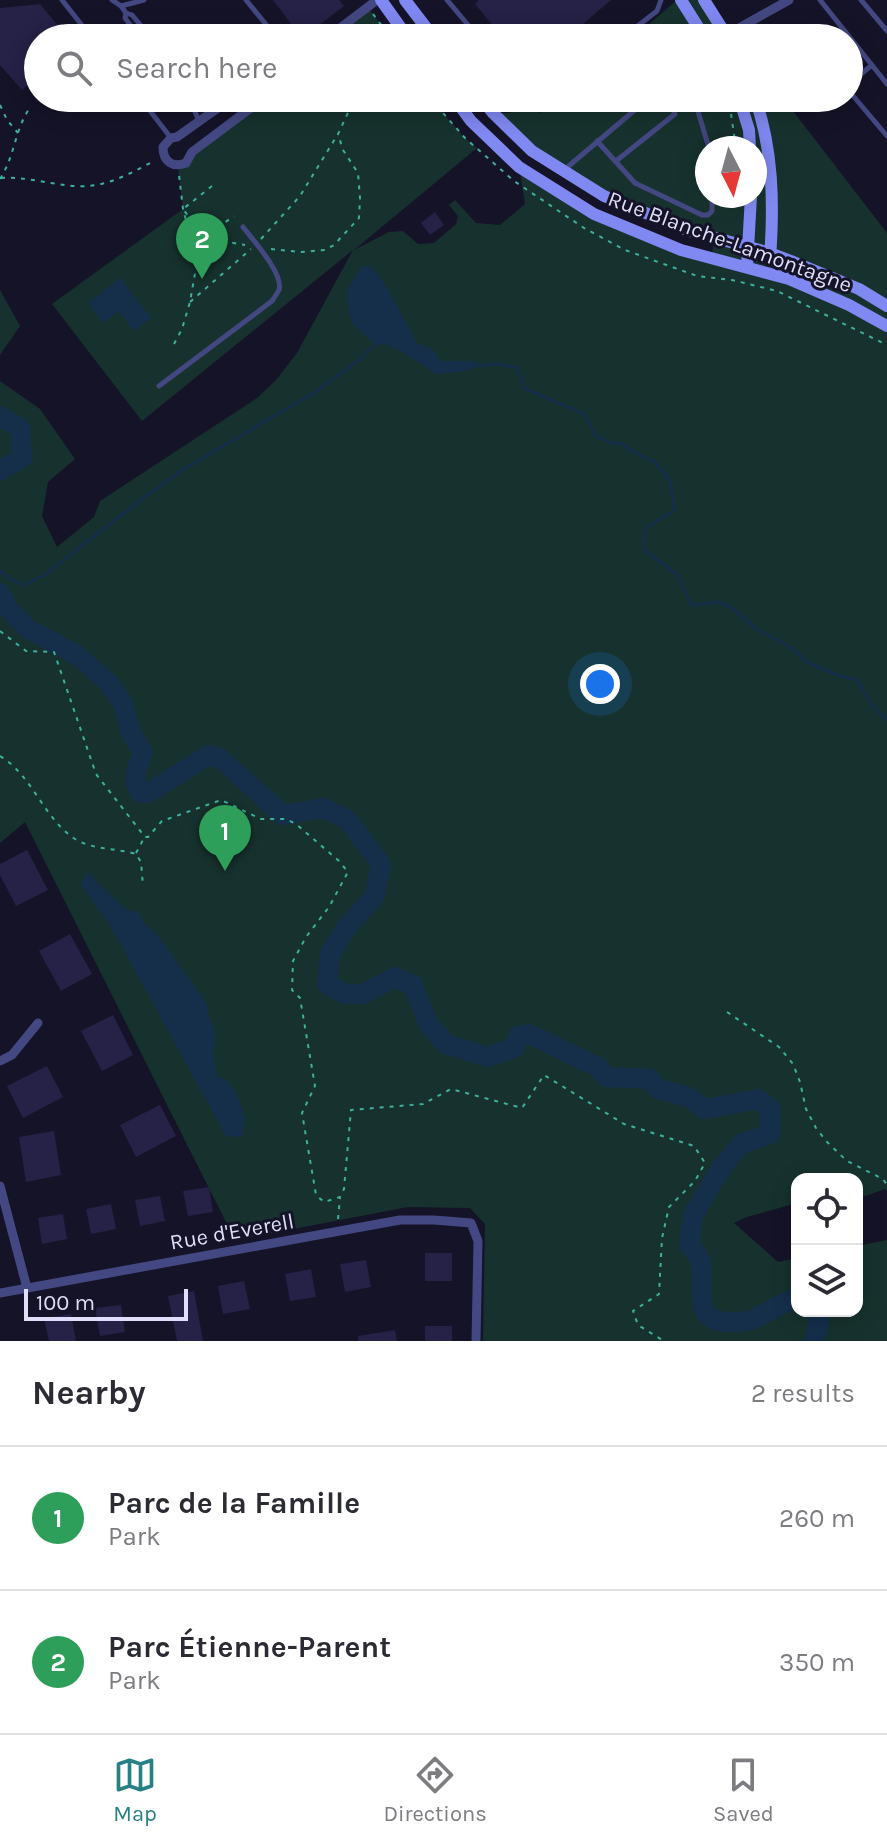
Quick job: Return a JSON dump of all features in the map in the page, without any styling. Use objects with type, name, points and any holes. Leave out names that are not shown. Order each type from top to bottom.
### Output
[{"type":"street","points":[[346,24],[379,0],[397,24]]},
{"type":"street","points":[[405,0],[423,24]]},
{"type":"street","points":[[681,0],[696,24]]},
{"type":"street","points":[[704,0],[718,24]]},
{"type":"street","points":[[747,24],[789,0]]},
{"type":"street","points":[[212,112],[171,138],[163,147],[163,155],[169,163],[178,166],[186,163],[192,152],[245,112]]},
{"type":"street","name":"Rue Blanche-Lamontagne","points":[[464,112],[519,167],[594,214],[681,250],[789,279],[849,305],[887,326]]},
{"type":"street","name":"Rue Blanche-Lamontagne","points":[[492,112],[532,151],[604,196],[687,230],[770,253],[859,289],[887,306]]},
{"type":"street","points":[[743,112],[749,136]]},
{"type":"street","points":[[759,112],[771,164],[768,273]]},
{"type":"street","points":[[747,267],[751,208]]},
{"type":"street","points":[[0,1061],[12,1055],[38,1023]]},
{"type":"street","points":[[0,1186],[27,1288]]},
{"type":"street","name":"Rue d'Everell","points":[[0,1293],[400,1220],[471,1223],[478,1241],[476,1341]]},
{"type":"lane","points":[[62,0],[81,24]]},
{"type":"lane","points":[[112,0],[140,24]]},
{"type":"lane","points":[[121,6],[144,0]]},
{"type":"lane","points":[[246,0],[265,24]]},
{"type":"lane","points":[[447,0],[467,24]]},
{"type":"lane","points":[[640,24],[657,11],[661,0]]},
{"type":"lane","points":[[820,0],[839,24]]},
{"type":"lane","points":[[861,0],[887,31]]},
{"type":"lane","points":[[126,13],[125,18],[130,24]]},
{"type":"lane","points":[[863,54],[887,84]]},
{"type":"lane","points":[[863,72],[872,65]]},
{"type":"lane","points":[[863,108],[887,136]]},
{"type":"lane","points":[[151,112],[171,138]]},
{"type":"lane","points":[[195,112],[199,121]]},
{"type":"lane","points":[[564,171],[632,112]]},
{"type":"lane","points":[[636,112],[640,118]]},
{"type":"lane","points":[[616,161],[674,112]]},
{"type":"lane","points":[[698,112],[705,136]]},
{"type":"lane","points":[[623,119],[629,127]]},
{"type":"lane","points":[[612,129],[618,136]]},
{"type":"lane","points":[[597,141],[635,183],[702,215],[708,215],[712,208]]},
{"type":"lane","points":[[159,386],[272,301],[279,291],[280,280],[243,227]]},
{"type":"path","points":[[368,7],[381,24]]},
{"type":"path","points":[[376,24],[377,19]]},
{"type":"path","points":[[0,105],[18,133]]},
{"type":"path","points":[[1,179],[27,112]]},
{"type":"path","points":[[190,302],[256,246],[300,196],[349,112]]},
{"type":"path","points":[[730,112],[734,136]]},
{"type":"path","points":[[183,209],[200,232],[216,240],[301,252],[325,250],[334,245],[359,218],[358,173],[343,150],[338,134]]},
{"type":"path","points":[[1,179],[16,177],[91,186],[119,178],[163,155]]},
{"type":"path","points":[[174,344],[190,302],[197,262],[183,209],[178,166]]},
{"type":"path","points":[[183,209],[212,186]]},
{"type":"path","points":[[193,245],[234,216]]},
{"type":"path","points":[[732,280],[777,291],[887,345]]},
{"type":"path","points":[[0,631],[26,651],[54,652],[96,774],[145,837]]},
{"type":"path","points":[[0,756],[8,760],[24,778],[56,823],[77,840],[95,847],[136,854],[141,862],[143,886]]},
{"type":"path","points":[[136,854],[145,837],[162,821],[221,800],[261,819],[286,819],[339,861],[348,872],[293,961],[292,990],[300,998],[315,1086],[302,1113],[316,1195],[324,1202],[340,1197]]},
{"type":"path","points":[[727,1012],[779,1047],[793,1064],[806,1109],[822,1135],[847,1161],[883,1179],[887,1185]]},
{"type":"path","points":[[337,1231],[351,1110],[423,1104],[451,1089],[522,1108],[544,1075],[624,1124],[694,1146],[705,1163],[695,1181],[669,1207],[662,1238],[659,1294],[633,1311],[638,1325],[664,1341]]},
{"type":"green space","points":[[677,0],[706,0],[725,24],[649,24]]},
{"type":"green space","points":[[368,7],[381,24],[346,24]]},
{"type":"green space","points":[[246,112],[442,112],[477,148],[354,250],[389,232],[403,231],[418,244],[434,243],[456,224],[458,216],[449,205],[455,200],[476,223],[500,225],[525,204],[519,167],[594,214],[712,257],[714,237],[604,196],[532,151],[493,113],[794,112],[887,233],[887,1191],[885,1189],[863,1197],[863,1173],[791,1173],[791,1205],[734,1223],[778,1262],[791,1259],[791,1317],[863,1317],[863,1245],[887,1240],[887,1341],[483,1341],[485,1224],[470,1208],[408,1207],[235,1240],[25,822],[0,843],[0,381],[40,409],[75,459],[48,482],[42,516],[57,547],[94,517],[100,501],[257,398],[276,380],[297,353],[353,250],[142,421],[52,304],[183,209],[178,166]]},
{"type":"green space","points":[[0,290],[20,326],[0,355]]},
{"type":"water","points":[[362,266],[372,267],[383,281],[417,343],[433,350],[441,361],[476,361],[476,366],[468,371],[436,374],[389,345],[381,344],[370,349],[373,342],[352,323],[348,308],[347,290]]},
{"type":"water","points":[[120,278],[151,318],[134,331],[119,311],[103,323],[88,303]]},
{"type":"water","points":[[87,872],[125,909],[138,912],[206,1003],[215,1036],[213,1055],[217,1076],[228,1081],[238,1097],[245,1119],[242,1137],[226,1136],[110,925],[81,885]]},
{"type":"building","points":[[273,0],[339,0],[344,6],[320,24],[291,24]]},
{"type":"building","points":[[479,0],[611,0],[585,24],[491,24],[475,4]]},
{"type":"building","points":[[40,4],[56,24],[24,24],[22,90],[0,65],[0,8]]},
{"type":"building","points":[[435,212],[444,225],[430,235],[421,223]]},
{"type":"building","points":[[27,850],[48,890],[16,906],[0,875],[0,864]]},
{"type":"building","points":[[70,934],[92,974],[61,991],[39,951]]},
{"type":"building","points":[[113,1015],[133,1055],[102,1071],[81,1031]]},
{"type":"building","points":[[47,1066],[63,1097],[23,1118],[7,1086]]},
{"type":"building","points":[[160,1105],[176,1136],[136,1157],[120,1125]]},
{"type":"building","points":[[54,1131],[61,1175],[26,1182],[19,1137]]},
{"type":"building","points":[[209,1187],[213,1212],[188,1216],[183,1191]]},
{"type":"building","points":[[160,1196],[165,1221],[140,1226],[135,1200]]},
{"type":"building","points":[[111,1204],[116,1229],[91,1234],[86,1209]]},
{"type":"building","points":[[63,1214],[67,1239],[42,1244],[38,1218]]},
{"type":"building","points":[[425,1253],[452,1253],[452,1281],[425,1281]]},
{"type":"building","points":[[366,1260],[371,1287],[345,1292],[340,1264]]},
{"type":"building","points":[[311,1269],[316,1297],[290,1301],[285,1274]]},
{"type":"building","points":[[244,1281],[250,1309],[223,1314],[218,1286]]},
{"type":"building","points":[[194,1291],[203,1341],[177,1341],[168,1296]]},
{"type":"building","points":[[121,1305],[125,1332],[100,1336],[95,1308]]},
{"type":"building","points":[[71,1314],[76,1341],[49,1341],[44,1318]]},
{"type":"building","points":[[425,1326],[452,1326],[452,1341],[425,1341]]},
{"type":"building","points":[[395,1330],[397,1341],[358,1341],[358,1336]]},
{"type":"waterway","points":[[0,571],[24,585],[46,574],[184,469],[314,393],[370,349]]},
{"type":"waterway","points":[[476,366],[498,364],[518,368],[524,388],[584,414],[596,436],[611,443],[621,443],[655,462],[670,481],[675,510],[645,529],[644,550],[678,575],[691,605],[719,602],[731,607],[758,630],[789,646],[809,663],[857,680],[872,705],[887,720]]},
{"type":"waterway","points":[[0,416],[20,428],[22,458],[0,471]]},
{"type":"waterway","points":[[0,593],[9,609],[27,628],[77,655],[108,682],[123,703],[131,733],[143,752],[135,778],[141,793],[148,793],[209,755],[220,758],[283,815],[323,808],[347,819],[381,864],[375,896],[346,928],[330,954],[327,984],[345,994],[363,994],[395,977],[413,985],[428,1023],[446,1044],[487,1057],[514,1048],[518,1036],[529,1034],[598,1067],[607,1077],[650,1079],[658,1089],[688,1097],[705,1109],[758,1099],[770,1108],[770,1134],[741,1144],[722,1167],[693,1215],[689,1245],[700,1260],[704,1308],[715,1320],[751,1320],[791,1300]]},
{"type":"waterway","points":[[814,1341],[818,1317]]},
{"type":"place","name":"Parc Étienne-Parent","points":[[202,279]]},
{"type":"place","name":"Parc de la Famille","points":[[225,871]]}]
